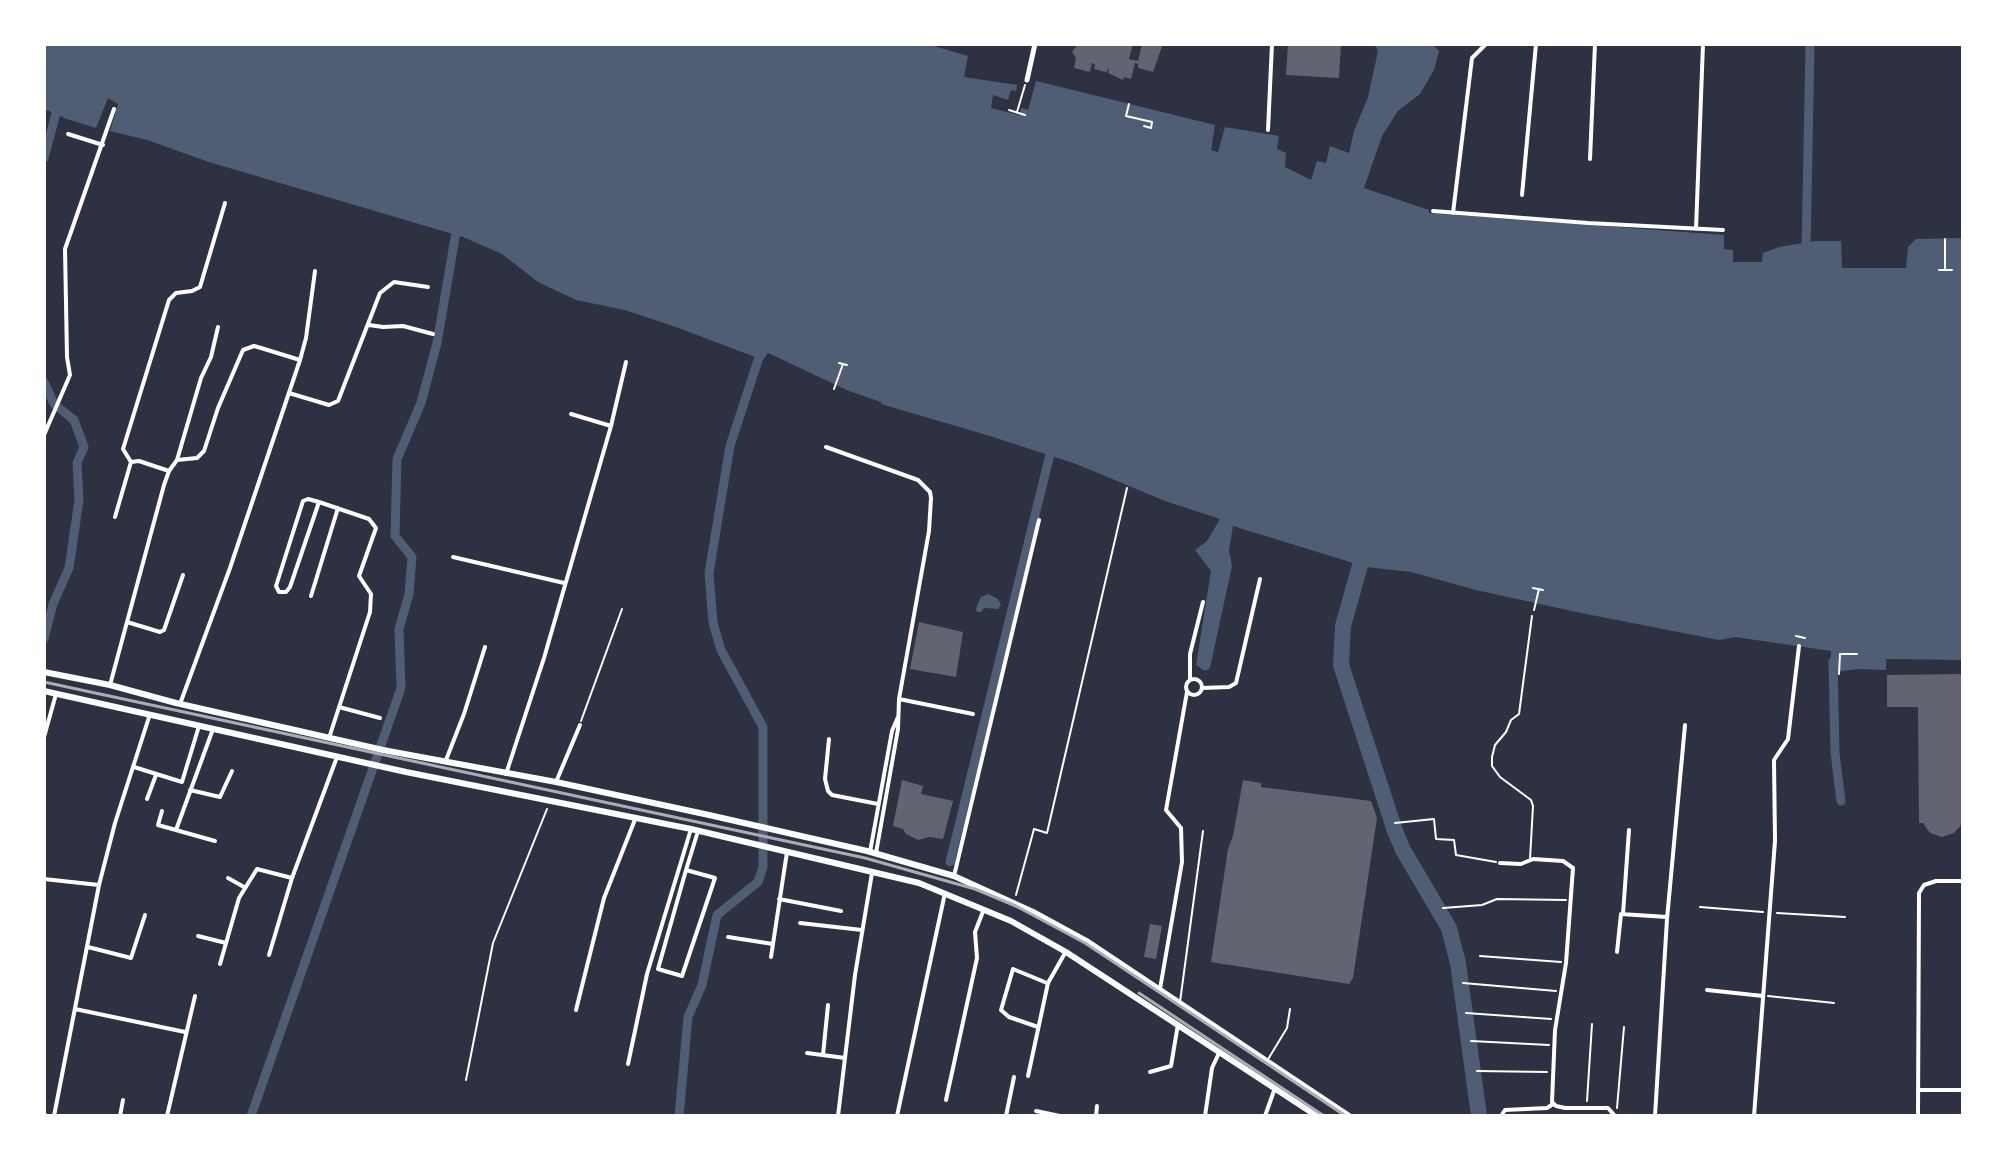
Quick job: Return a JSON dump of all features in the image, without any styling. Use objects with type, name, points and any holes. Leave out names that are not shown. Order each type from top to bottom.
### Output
[{"type":"main road","points":[[44,672],[383,750],[556,782],[754,825],[873,852],[954,876],[1088,942],[1349,1116]]},
{"type":"main road","points":[[44,691],[337,757],[695,830],[872,870],[945,893],[1011,921],[1066,952],[1317,1116]]},
{"type":"main road","points":[[604,811],[608,793]]},
{"type":"street","points":[[1027,80],[1035,44]]},
{"type":"street","points":[[1268,130],[1272,44]]},
{"type":"street","points":[[1453,213],[1472,58],[1486,44]]},
{"type":"street","points":[[1522,195],[1536,44]]},
{"type":"street","points":[[1590,159],[1595,44]]},
{"type":"street","points":[[1696,229],[1703,44]]},
{"type":"street","points":[[44,435],[70,375],[65,249],[114,109]]},
{"type":"street","points":[[68,134],[103,145]]},
{"type":"street","points":[[115,517],[131,462],[123,449],[169,300],[176,293],[200,287],[225,203]]},
{"type":"street","points":[[1433,211],[1723,230]]},
{"type":"street","points":[[180,704],[230,568],[300,360],[315,271]]},
{"type":"street","points":[[289,393],[329,405],[338,401],[380,293],[388,284],[398,282],[428,287]]},
{"type":"street","points":[[368,325],[403,326],[433,334]]},
{"type":"street","points":[[110,685],[169,471],[177,460],[218,327]]},
{"type":"street","points":[[177,460],[197,458],[204,451],[218,408],[243,350],[261,348],[300,360]]},
{"type":"street","points":[[506,774],[537,680],[611,426],[626,362]]},
{"type":"street","points":[[571,414],[611,426]]},
{"type":"street","points":[[826,447],[918,480],[930,492],[929,531],[873,852]]},
{"type":"street","points":[[131,462],[139,461],[169,471]]},
{"type":"street","points":[[319,502],[290,587],[283,593],[276,586],[302,503],[308,499],[319,502],[338,508],[369,519],[376,528],[359,576],[373,602],[329,738]]},
{"type":"street","points":[[311,596],[338,508]]},
{"type":"street","points":[[954,876],[1039,520]]},
{"type":"street","points":[[453,557],[565,583]]},
{"type":"street","points":[[127,622],[160,632],[164,630],[183,575]]},
{"type":"street","points":[[1187,692],[1196,695],[1202,688],[1229,687],[1236,683],[1260,579]]},
{"type":"street","points":[[1160,989],[1182,862],[1181,828],[1166,810],[1186,687],[1190,680],[1190,654],[1203,602]]},
{"type":"street","points":[[1754,1116],[1775,841],[1774,760],[1788,739],[1799,646]]},
{"type":"street","points":[[446,760],[485,647]]},
{"type":"street","points":[[1190,680],[1197,680],[1202,688]]},
{"type":"street","points":[[44,737],[56,694]]},
{"type":"street","points":[[899,699],[973,714]]},
{"type":"street","points":[[339,707],[380,718]]},
{"type":"street","points":[[54,1116],[99,885],[150,714]]},
{"type":"street","points":[[556,782],[580,725]]},
{"type":"street","points":[[1655,1116],[1667,917],[1685,725]]},
{"type":"street","points":[[133,767],[182,782],[199,726]]},
{"type":"street","points":[[176,830],[213,729]]},
{"type":"street","points":[[829,739],[825,779],[828,791],[832,795],[882,804]]},
{"type":"street","points":[[269,955],[292,878],[337,757]]},
{"type":"street","points":[[190,790],[220,797],[232,771]]},
{"type":"street","points":[[147,799],[156,775]]},
{"type":"street","points":[[162,811],[158,825],[215,841]]},
{"type":"street","points":[[576,1010],[604,898],[636,817]]},
{"type":"street","points":[[686,870],[715,878],[682,976],[658,969],[695,830]]},
{"type":"street","points":[[628,1064],[647,974],[695,830]]},
{"type":"street","points":[[1617,952],[1629,830]]},
{"type":"street","points":[[771,957],[787,852]]},
{"type":"street","points":[[1500,863],[1563,861],[1573,868],[1566,963],[1556,1019],[1553,1104]]},
{"type":"street","points":[[220,964],[244,887],[253,879],[257,869],[292,878]]},
{"type":"street","points":[[838,1116],[872,870]]},
{"type":"street","points":[[228,878],[244,887]]},
{"type":"street","points":[[44,879],[99,885]]},
{"type":"street","points":[[1918,1116],[1918,901],[1924,885],[1936,881],[1963,881]]},
{"type":"street","points":[[897,1116],[945,893]]},
{"type":"street","points":[[779,899],[841,911]]},
{"type":"street","points":[[946,1100],[977,953],[975,932],[984,909]]},
{"type":"street","points":[[1623,914],[1667,917]]},
{"type":"street","points":[[88,947],[131,958],[145,915]]},
{"type":"street","points":[[800,923],[862,930]]},
{"type":"street","points":[[198,936],[226,943]]},
{"type":"street","points":[[728,937],[773,944]]},
{"type":"street","points":[[1028,1076],[1048,983],[1066,952]]},
{"type":"street","points":[[1038,1027],[1009,1017],[1001,1010],[1013,969],[1048,983]]},
{"type":"street","points":[[1707,990],[1763,996]]},
{"type":"street","points":[[167,1116],[195,996]]},
{"type":"street","points":[[823,1055],[828,1005]]},
{"type":"street","points":[[75,1009],[185,1032]]},
{"type":"street","points":[[1150,1072],[1171,1066],[1178,1024]]},
{"type":"street","points":[[1205,1116],[1212,1068],[1220,1052]]},
{"type":"street","points":[[807,1053],[845,1058]]},
{"type":"street","points":[[1006,1116],[1014,1077]]},
{"type":"street","points":[[1265,1116],[1275,1088]]},
{"type":"street","points":[[1918,1090],[1963,1090]]},
{"type":"street","points":[[120,1116],[123,1100]]},
{"type":"street","points":[[1553,1104],[1565,1108],[1608,1108],[1614,1114]]},
{"type":"street","points":[[1501,1116],[1505,1110],[1547,1108],[1553,1104]]},
{"type":"street","points":[[1096,1116],[1097,1106]]},
{"type":"street","points":[[1565,1108],[1565,1116]]},
{"type":"street","points":[[1036,1111],[1060,1116]]},
{"type":"lane","points":[[1530,860],[1531,800],[1500,777],[1492,766],[1492,757],[1495,745],[1511,720],[1519,714],[1532,616]]},
{"type":"lane","points":[[1180,1003],[1203,831]]},
{"type":"lane","points":[[1267,1062],[1287,1028],[1290,1009]]},
{"type":"path","points":[[1017,112],[1027,80]]},
{"type":"path","points":[[1129,104],[1126,116],[1152,122],[1151,128],[1144,126]]},
{"type":"path","points":[[1009,110],[1025,115]]},
{"type":"path","points":[[1945,239],[1945,270]]},
{"type":"path","points":[[1939,270],[1952,270]]},
{"type":"path","points":[[834,389],[843,364]]},
{"type":"path","points":[[1014,903],[1034,829],[1047,833],[1127,488]]},
{"type":"path","points":[[1533,588],[1543,590]]},
{"type":"path","points":[[1532,616],[1539,589]]},
{"type":"path","points":[[580,725],[622,609]]},
{"type":"path","points":[[1796,636],[1805,638]]},
{"type":"path","points":[[1839,674],[1840,654],[1857,654]]},
{"type":"path","points":[[466,1080],[493,943],[550,800]]},
{"type":"path","points":[[1395,823],[1434,819],[1436,839],[1454,840],[1456,855],[1500,863]]},
{"type":"path","points":[[1443,908],[1482,905],[1497,899],[1571,900]]},
{"type":"path","points":[[1700,907],[1845,917]]},
{"type":"path","points":[[1480,956],[1566,963]]},
{"type":"path","points":[[1463,983],[1561,991]]},
{"type":"path","points":[[1763,996],[1834,1003]]},
{"type":"path","points":[[1466,1013],[1556,1019]]},
{"type":"path","points":[[1586,1107],[1592,1024]]},
{"type":"path","points":[[1614,1114],[1619,1106],[1624,1027]]},
{"type":"path","points":[[1471,1041],[1554,1045]]},
{"type":"path","points":[[1477,1071],[1552,1073]]},
{"type":"water","points":[[44,44],[927,44],[968,56],[964,77],[1017,85],[1016,91],[1011,90],[1008,100],[993,95],[991,108],[1020,115],[1021,108],[1028,110],[1036,81],[1215,125],[1211,150],[1218,152],[1225,127],[1279,136],[1277,149],[1286,153],[1285,167],[1311,180],[1317,161],[1326,163],[1330,146],[1349,153],[1368,97],[1378,51],[1374,44],[1432,44],[1439,51],[1434,70],[1420,94],[1398,111],[1382,136],[1364,188],[1429,210],[1429,213],[1724,235],[1724,249],[1733,250],[1733,262],[1762,262],[1763,253],[1779,247],[1815,241],[1841,241],[1842,268],[1906,268],[1908,247],[1916,239],[1963,238],[1963,660],[1886,659],[1886,670],[1832,672],[1831,651],[1735,637],[1719,640],[1581,613],[1411,572],[1366,567],[1233,526],[1229,550],[1232,566],[1210,668],[1205,671],[1196,665],[1211,571],[1195,550],[1207,541],[1220,519],[1165,501],[1076,464],[881,404],[768,353],[763,360],[625,310],[576,300],[538,282],[502,254],[463,237],[110,131],[118,104],[108,98],[96,128],[67,119],[44,109]]},
{"type":"water","points":[[988,594],[998,599],[1001,605],[998,609],[984,608],[977,612],[981,597]]},
{"type":"building","points":[[1078,44],[1133,44],[1129,59],[1138,61],[1142,44],[1163,44],[1153,72],[1138,68],[1135,63],[1131,79],[1124,77],[1123,80],[1108,73],[1109,68],[1106,72],[1094,69],[1095,64],[1092,63],[1090,72],[1074,68],[1076,58],[1072,52]]},
{"type":"building","points":[[1288,44],[1341,44],[1339,78],[1286,75]]},
{"type":"building","points":[[919,622],[963,632],[956,677],[910,669]]},
{"type":"building","points":[[1963,674],[1963,823],[1954,833],[1942,837],[1930,833],[1923,823],[1919,823],[1918,707],[1887,707],[1887,675]]},
{"type":"building","points":[[902,780],[923,786],[921,794],[953,801],[943,839],[929,837],[918,840],[893,826]]},
{"type":"building","points":[[1243,780],[1261,783],[1261,787],[1371,801],[1377,818],[1353,978],[1349,984],[1211,962],[1228,849]]},
{"type":"building","points":[[1150,924],[1162,926],[1156,959],[1144,957]]},
{"type":"waterway","points":[[1806,253],[1810,44]]},
{"type":"waterway","points":[[44,158],[59,102]]},
{"type":"waterway","points":[[251,1116],[401,688],[399,629],[409,594],[412,557],[395,536],[397,459],[421,403],[437,343],[457,226]]},
{"type":"waterway","points":[[679,1116],[688,1017],[702,985],[717,915],[758,882],[763,867],[763,727],[721,650],[713,623],[709,573],[730,446],[762,348]]},
{"type":"waterway","points":[[44,382],[54,404],[74,420],[84,447],[77,463],[79,500],[69,568],[53,604],[44,639]]},
{"type":"waterway","points":[[950,862],[1052,446]]},
{"type":"waterway","points":[[1366,544],[1343,626],[1341,665],[1395,831],[1449,928],[1458,963],[1479,1116]]},
{"type":"waterway","points":[[1833,661],[1835,753],[1841,801]]},
{"type":"railway","points":[[44,682],[865,858],[975,889],[1016,906],[1085,943],[1346,1116]]},
{"type":"railway","points":[[1139,993],[1324,1116]]}]
